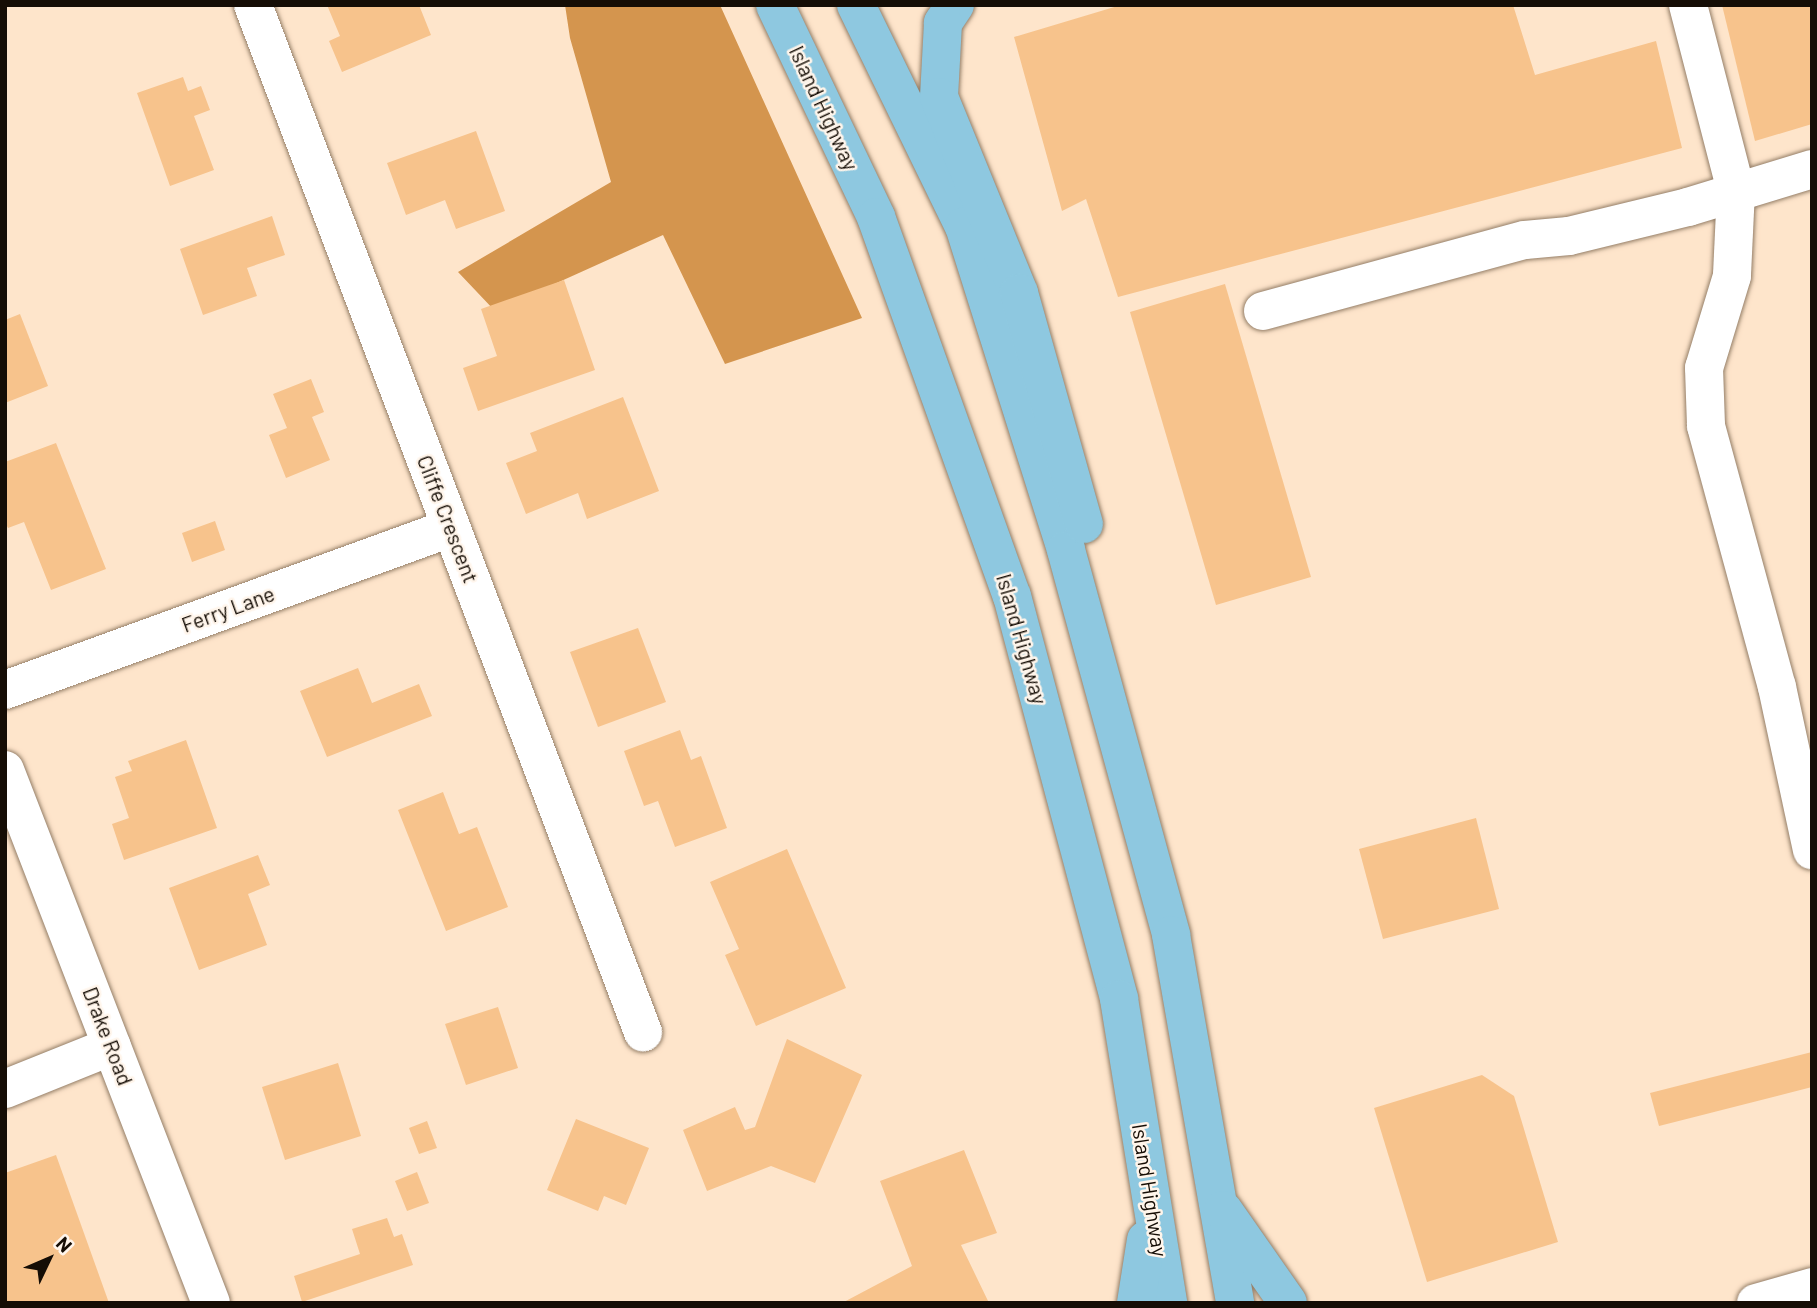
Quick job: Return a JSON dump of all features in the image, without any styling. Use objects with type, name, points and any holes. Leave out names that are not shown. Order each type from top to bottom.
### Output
[{"type":"main road","points":[[856,5],[964,226],[1066,550],[1171,935],[1235,1303]]},
{"type":"main road","points":[[955,5],[943,23],[939,97],[1020,293],[1095,560],[1106,699]]},
{"type":"main road","name":"Island Highway","points":[[783,7],[876,217],[1012,596],[1119,999],[1168,1303]]},
{"type":"main road","points":[[1136,1303],[1152,1200]]},
{"type":"main road","points":[[1216,1201],[1288,1303]]},
{"type":"street","name":"Cliffe Crescent","points":[[253,5],[643,1032]]},
{"type":"street","points":[[1688,5],[1736,190],[1732,276],[1704,368],[1702,394],[1709,438],[1777,687],[1812,850]]},
{"type":"street","points":[[1263,311],[1524,240],[1569,236],[1688,207],[1736,190],[1812,169]]},
{"type":"street","name":"Ferry Lane","points":[[5,690],[451,528]]},
{"type":"street","name":"Drake Road","points":[[5,770],[211,1303]]},
{"type":"street","points":[[5,1089],[112,1046]]},
{"type":"street","points":[[1756,1303],[1812,1287]]},
{"type":"shaded area","points":[[565,5],[720,5],[862,318],[725,364],[663,235],[495,311],[458,272],[611,182],[570,38]]},
{"type":"building","points":[[327,5],[419,5],[431,35],[342,72],[329,41],[340,36]]},
{"type":"building","points":[[1121,5],[1513,5],[1535,75],[1656,41],[1682,148],[1118,297],[1086,199],[1062,211],[1014,37]]},
{"type":"building","points":[[1722,5],[1812,5],[1812,124],[1755,141]]},
{"type":"building","points":[[183,77],[188,91],[201,86],[210,110],[194,116],[214,170],[170,186],[137,93]]},
{"type":"building","points":[[476,131],[505,211],[456,229],[445,200],[406,215],[387,163]]},
{"type":"building","points":[[272,216],[285,255],[247,268],[257,296],[203,315],[180,249]]},
{"type":"building","points":[[564,280],[595,370],[478,411],[463,368],[497,356],[481,309]]},
{"type":"building","points":[[1225,284],[1311,577],[1216,605],[1130,312]]},
{"type":"building","points":[[20,314],[48,386],[5,403],[5,320]]},
{"type":"building","points":[[311,379],[324,412],[312,417],[330,460],[286,478],[269,435],[287,428],[273,394]]},
{"type":"building","points":[[623,397],[659,491],[587,519],[578,493],[526,514],[506,463],[537,451],[530,433]]},
{"type":"building","points":[[56,443],[106,569],[51,590],[24,522],[8,528],[5,522],[5,462]]},
{"type":"building","points":[[215,521],[225,550],[192,562],[182,533]]},
{"type":"building","points":[[638,628],[666,702],[598,727],[570,652]]},
{"type":"building","points":[[358,668],[372,703],[419,684],[432,716],[327,757],[300,691]]},
{"type":"building","points":[[680,730],[691,760],[701,756],[727,828],[675,847],[658,801],[644,806],[624,751]]},
{"type":"building","points":[[186,740],[217,828],[124,860],[112,824],[129,818],[115,777],[132,771],[128,761]]},
{"type":"building","points":[[443,792],[459,834],[477,827],[508,907],[446,931],[398,810]]},
{"type":"building","points":[[1476,818],[1499,909],[1383,939],[1359,849]]},
{"type":"building","points":[[787,849],[846,988],[756,1026],[725,955],[739,949],[710,882]]},
{"type":"building","points":[[258,855],[270,885],[248,894],[267,945],[199,970],[169,888]]},
{"type":"building","points":[[498,1007],[518,1068],[466,1085],[445,1024]]},
{"type":"building","points":[[787,1039],[862,1075],[815,1183],[771,1166],[707,1191],[683,1130],[735,1107],[745,1130],[755,1127]]},
{"type":"building","points":[[1812,1052],[1812,1087],[1659,1126],[1650,1093]]},
{"type":"building","points":[[338,1063],[361,1136],[285,1160],[262,1087]]},
{"type":"building","points":[[1482,1075],[1514,1096],[1558,1242],[1427,1282],[1374,1108]]},
{"type":"building","points":[[576,1119],[649,1148],[626,1205],[604,1196],[598,1211],[547,1190]]},
{"type":"building","points":[[427,1121],[437,1148],[419,1154],[409,1128]]},
{"type":"building","points":[[964,1150],[997,1233],[961,1245],[989,1303],[842,1303],[912,1266],[880,1181]]},
{"type":"building","points":[[56,1155],[109,1303],[5,1303],[5,1173]]},
{"type":"building","points":[[417,1172],[429,1203],[407,1211],[395,1181]]},
{"type":"building","points":[[387,1218],[394,1237],[402,1234],[413,1265],[302,1302],[294,1276],[360,1254],[352,1229]]}]
